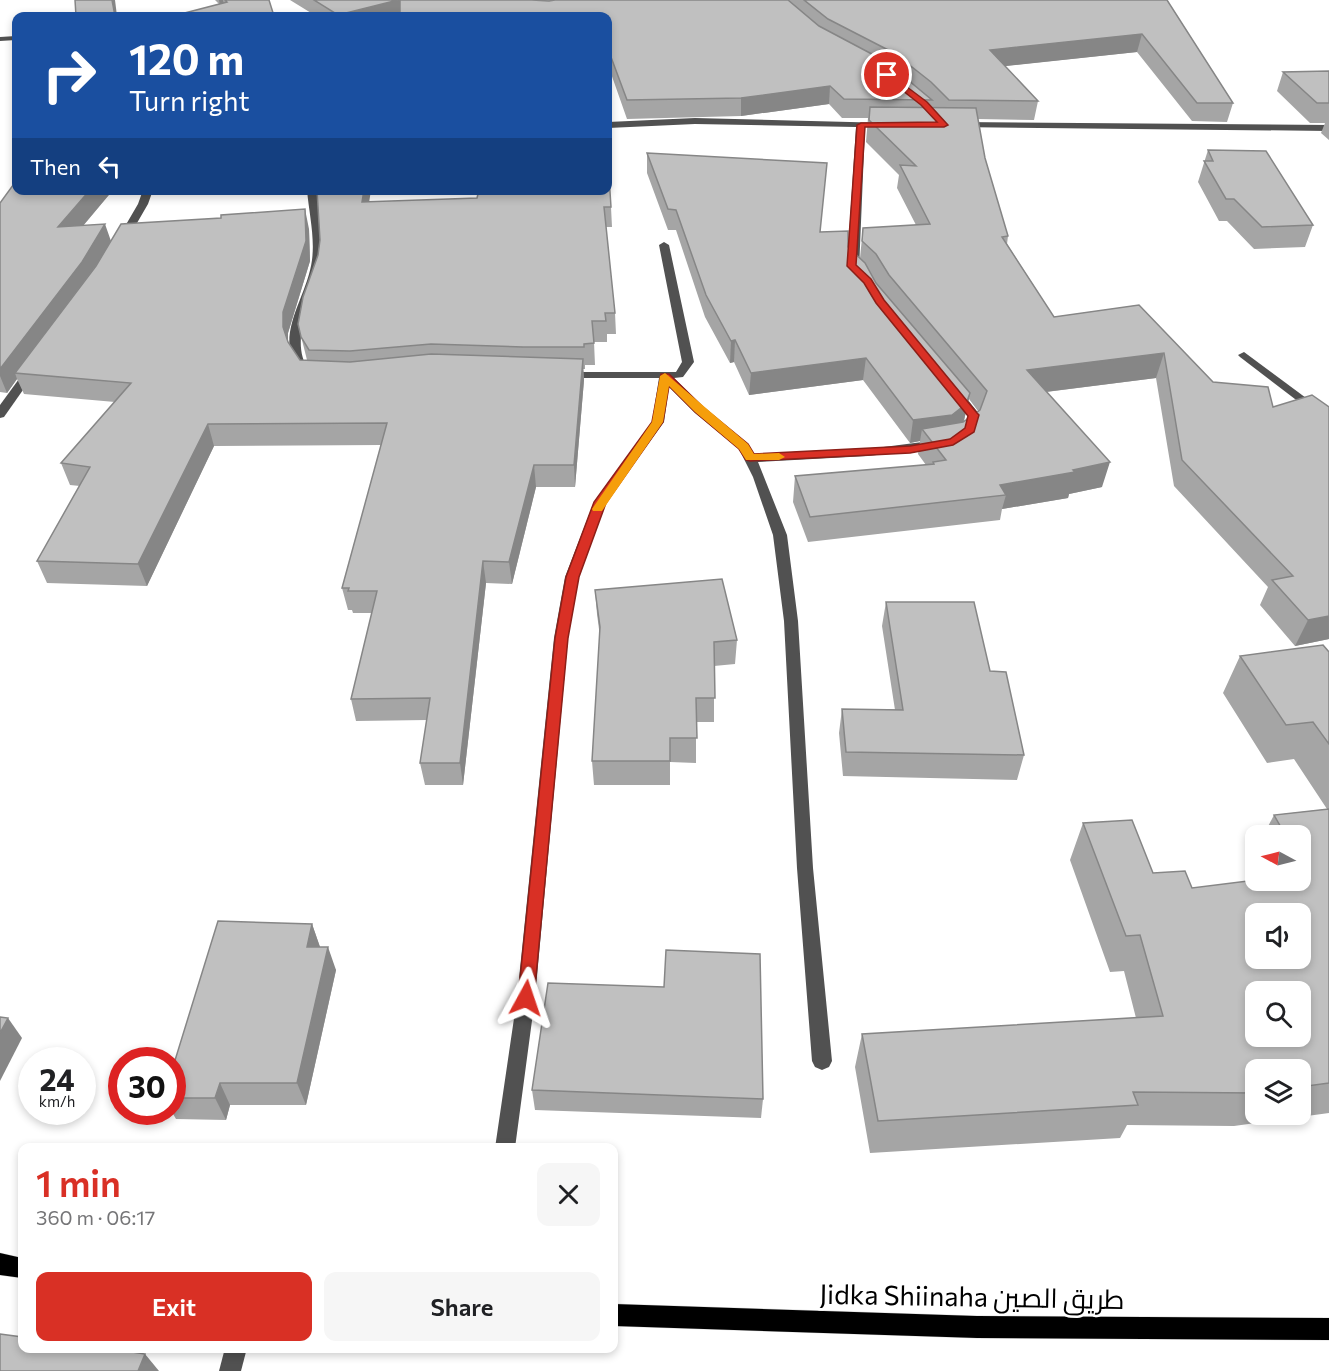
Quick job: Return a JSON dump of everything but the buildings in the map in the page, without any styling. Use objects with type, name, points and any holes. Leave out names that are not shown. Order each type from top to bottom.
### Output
[{"type":"main road","points":[[0,1264],[18,1267]]},
{"type":"main road","name":"Jidka Shiinaha طريق الصين","points":[[618,1315],[976,1327],[1329,1329]]},
{"type":"street","points":[[612,125],[683,121],[897,125]]},
{"type":"street","points":[[860,273],[852,266],[861,125]]},
{"type":"street","points":[[944,125],[1329,128]]},
{"type":"street","points":[[113,255],[146,195]]},
{"type":"street","points":[[309,377],[298,366],[295,348],[298,320],[317,261],[312,195]]},
{"type":"street","points":[[548,375],[679,375],[688,362],[664,245]]},
{"type":"street","points":[[1244,355],[1329,421]]},
{"type":"street","points":[[0,414],[35,365]]},
{"type":"street","points":[[665,376],[699,410],[744,447],[780,535],[791,621],[805,868],[822,1061]]},
{"type":"street","points":[[506,1143],[526,998],[561,638],[572,577],[600,502],[658,422],[665,376]]},
{"type":"street","points":[[750,458],[886,451],[957,439],[970,430],[974,415],[947,382]]},
{"type":"street","points":[[230,1371],[235,1353]]},
{"type":"slow traffic","points":[[598,509],[600,502],[658,422],[665,376],[699,410],[744,447],[750,458],[779,457]]},
{"type":"route","points":[[526,998],[561,638],[572,577],[600,502],[658,422],[665,376],[699,410],[744,447],[750,458],[910,449],[953,442],[970,430],[974,415],[879,301],[868,281],[852,266],[861,125],[944,125],[924,104],[887,75]]}]
